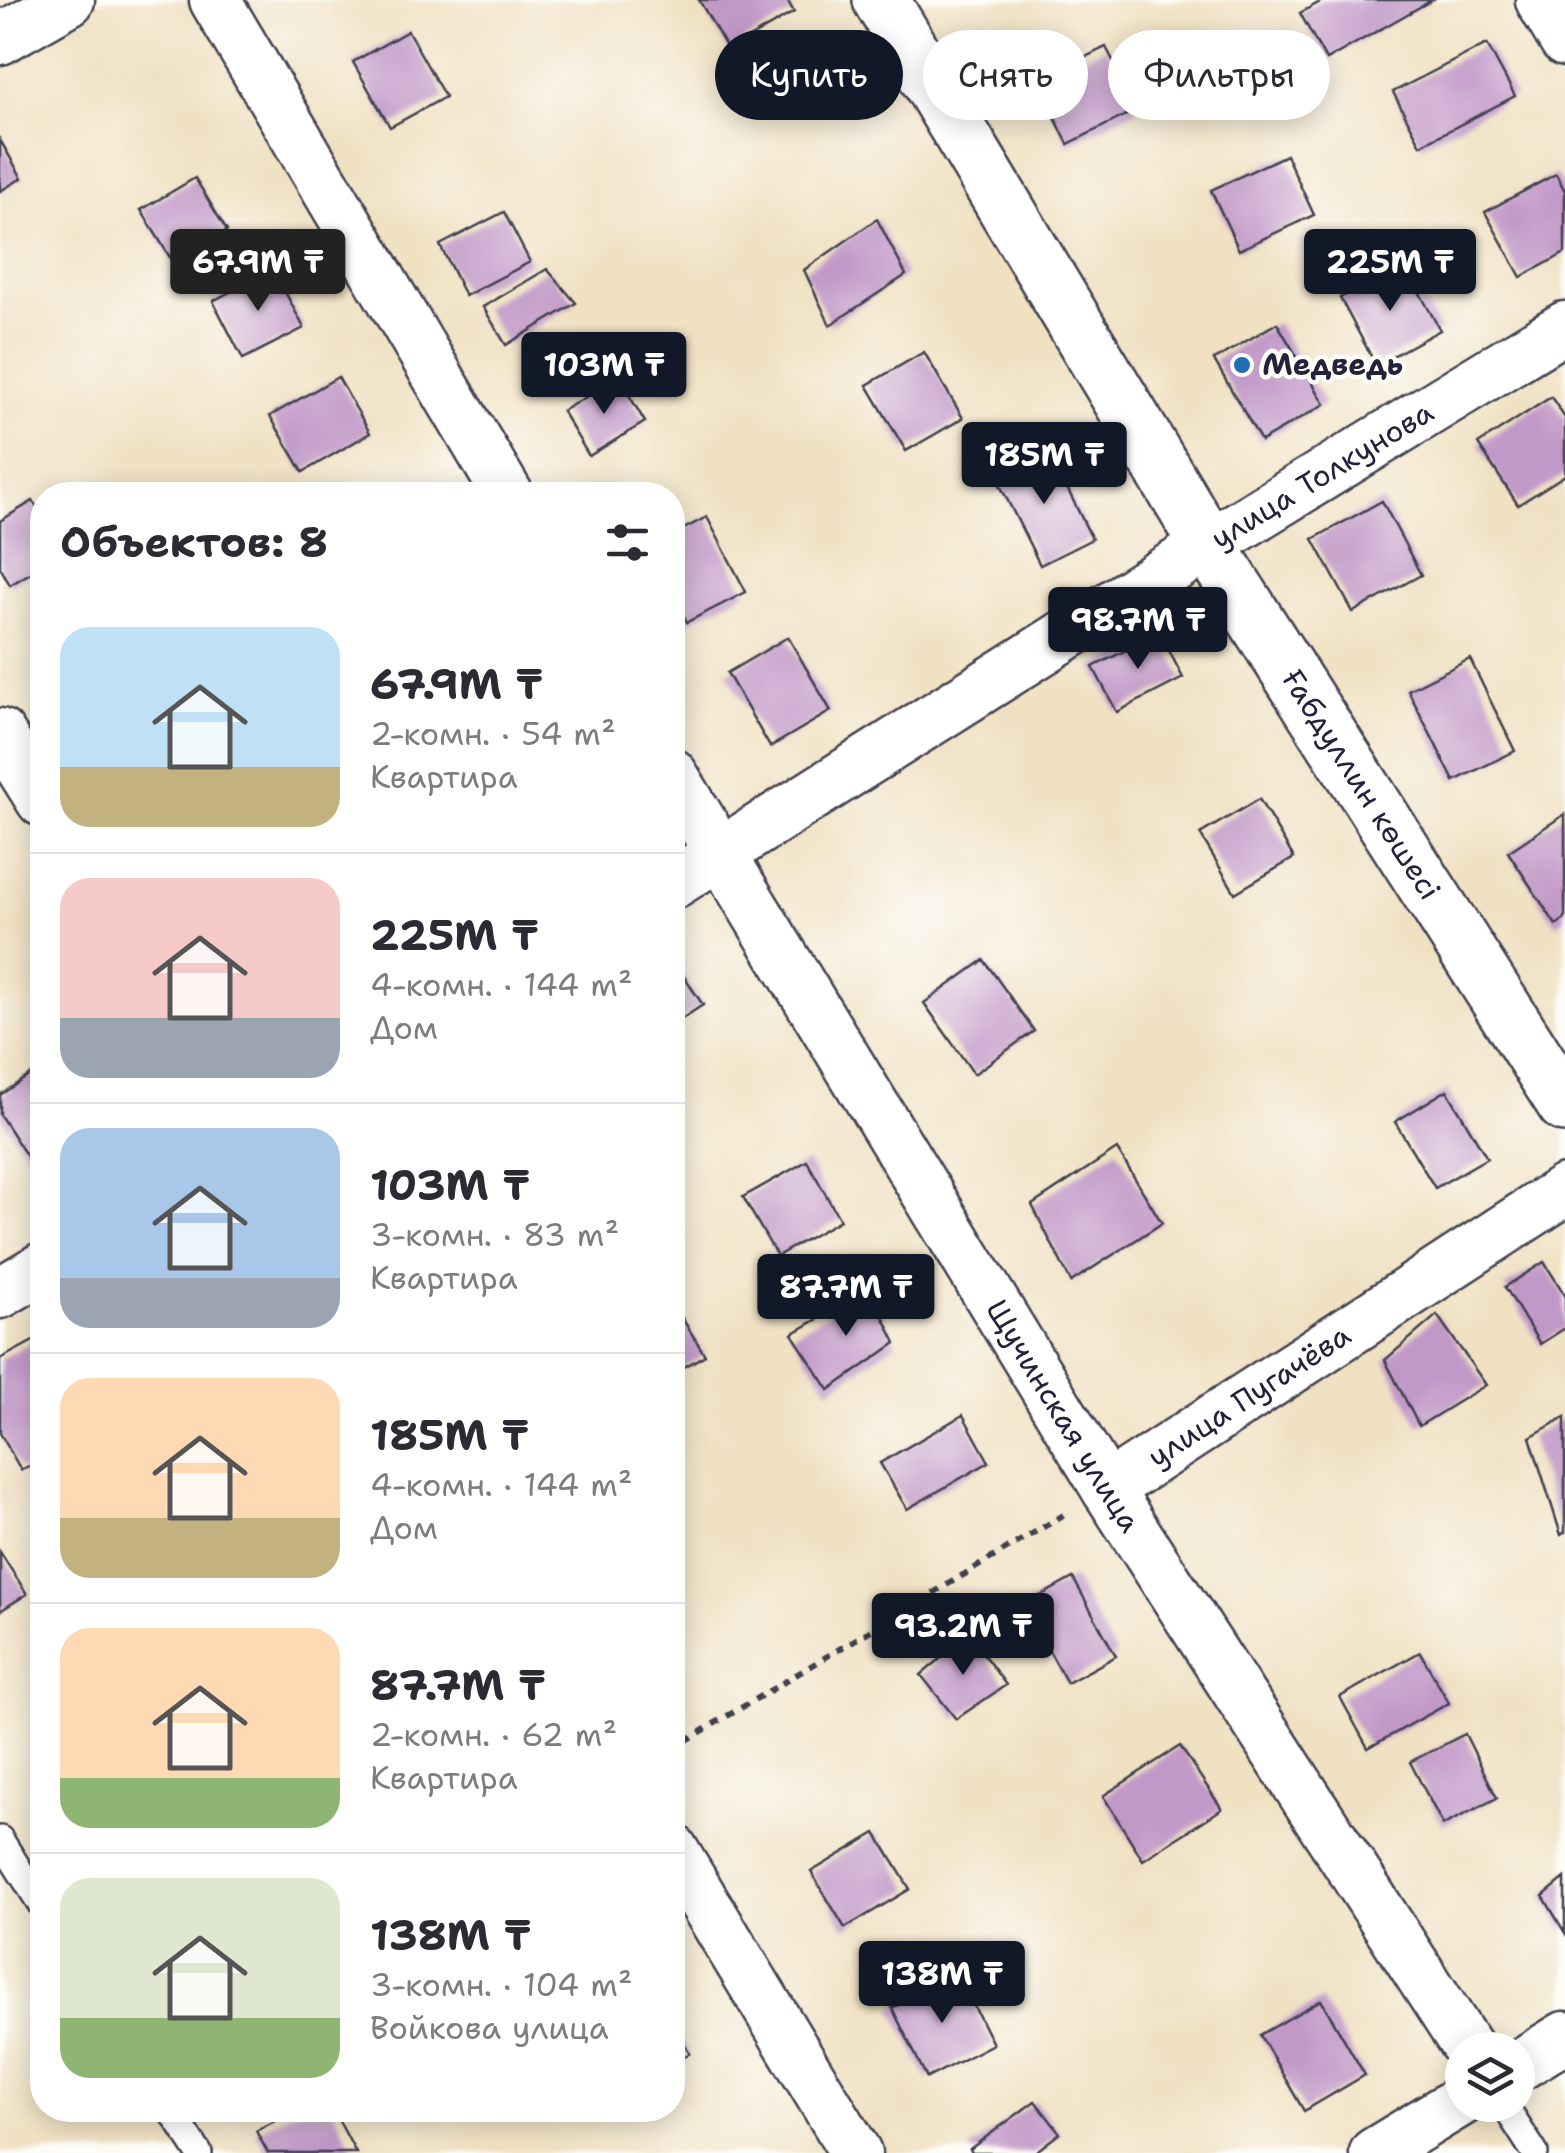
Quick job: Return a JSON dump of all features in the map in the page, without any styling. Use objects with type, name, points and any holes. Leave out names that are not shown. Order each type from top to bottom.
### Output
[{"type":"street","points":[[0,39],[69,0]]},
{"type":"street","points":[[215,0],[500,482]]},
{"type":"street","name":"Ғабдуллин көшесі","points":[[880,0],[1208,545],[1565,1104]]},
{"type":"street","points":[[1541,0],[1565,41]]},
{"type":"street","name":"улица Толкунова","points":[[685,876],[1208,545],[1565,327]]},
{"type":"street","points":[[0,734],[30,782]]},
{"type":"street","name":"Щучинская улица","points":[[685,796],[1107,1490],[1457,2032]]},
{"type":"street","name":"улица Пугачёва","points":[[1107,1490],[1565,1190]]},
{"type":"street","points":[[0,1293],[30,1275]]},
{"type":"street","points":[[685,1870],[856,2153]]},
{"type":"street","points":[[1535,2056],[1565,2037]]},
{"type":"street","points":[[1375,2153],[1445,2110]]},
{"type":"lane","points":[[1,1844],[30,1888]]},
{"type":"lane","points":[[180,2122],[199,2153]]},
{"type":"lane","points":[[1515,2122],[1534,2153]]},
{"type":"path","points":[[685,1741],[1107,1490]]},
{"type":"building","points":[[699,0],[787,0],[794,12],[763,30],[716,30]]},
{"type":"building","points":[[1324,0],[1432,0],[1330,58],[1330,30],[1309,30],[1300,13]]},
{"type":"building","points":[[408,31],[445,97],[390,127],[353,62]]},
{"type":"building","points":[[1487,44],[1515,96],[1421,145],[1393,92]]},
{"type":"building","points":[[1106,47],[1108,51],[1108,120],[1116,120],[1068,144],[1056,120],[1088,120],[1088,56]]},
{"type":"building","points":[[0,140],[22,178],[0,191]]},
{"type":"building","points":[[1286,155],[1314,215],[1239,250],[1211,190]]},
{"type":"building","points":[[1556,174],[1565,191],[1565,253],[1521,277],[1485,212]]},
{"type":"building","points":[[195,178],[227,231],[174,264],[141,210]]},
{"type":"building","points":[[504,212],[530,262],[465,296],[440,245]]},
{"type":"building","points":[[877,219],[906,275],[830,325],[804,270]]},
{"type":"building","points":[[1404,264],[1440,330],[1376,365],[1340,298]]},
{"type":"building","points":[[273,269],[304,328],[243,359],[213,301]]},
{"type":"building","points":[[547,269],[576,303],[506,345],[483,307]]},
{"type":"building","points":[[1277,323],[1325,404],[1261,441],[1214,360]]},
{"type":"building","points":[[924,352],[963,418],[906,451],[867,385]]},
{"type":"building","points":[[338,377],[370,433],[303,472],[270,416]]},
{"type":"building","points":[[619,378],[645,422],[589,456],[562,411]]},
{"type":"building","points":[[1551,397],[1565,418],[1565,475],[1518,505],[1478,444]]},
{"type":"building","points":[[1048,449],[1092,539],[1040,565],[995,475]]},
{"type":"building","points":[[1382,501],[1421,575],[1353,612],[1313,539]]},
{"type":"building","points":[[30,503],[30,573],[10,585],[0,567],[0,521]]},
{"type":"building","points":[[707,517],[746,592],[687,622],[685,618],[685,528]]},
{"type":"building","points":[[1160,633],[1183,678],[1117,712],[1093,667]]},
{"type":"building","points":[[788,637],[831,711],[770,747],[727,673]]},
{"type":"building","points":[[1470,659],[1515,751],[1454,781],[1408,690]]},
{"type":"building","points":[[1259,799],[1294,858],[1235,893],[1200,834]]},
{"type":"building","points":[[1565,814],[1565,919],[1556,925],[1508,852]]},
{"type":"building","points":[[984,960],[1034,1031],[974,1074],[924,1003]]},
{"type":"building","points":[[685,978],[703,1005],[685,1017]]},
{"type":"building","points":[[30,1075],[30,1161],[0,1115],[0,1095]]},
{"type":"building","points":[[1447,1090],[1487,1158],[1435,1188],[1395,1122]]},
{"type":"building","points":[[1117,1149],[1162,1223],[1071,1282],[1032,1205]]},
{"type":"building","points":[[807,1161],[840,1220],[777,1256],[743,1197]]},
{"type":"building","points":[[1544,1262],[1565,1295],[1565,1328],[1540,1344],[1505,1287]]},
{"type":"building","points":[[870,1289],[896,1343],[829,1390],[792,1334]]},
{"type":"building","points":[[1437,1315],[1486,1385],[1419,1426],[1385,1360]]},
{"type":"building","points":[[685,1323],[705,1355],[685,1367]]},
{"type":"building","points":[[30,1343],[30,1466],[21,1470],[0,1433],[0,1359]]},
{"type":"building","points":[[963,1415],[989,1462],[907,1509],[880,1463]]},
{"type":"building","points":[[1565,1417],[1565,1532],[1561,1535],[1530,1437]]},
{"type":"building","points":[[0,1552],[27,1594],[0,1611]]},
{"type":"building","points":[[1073,1578],[1116,1656],[1067,1683],[1024,1605]]},
{"type":"building","points":[[969,1635],[1006,1685],[956,1719],[921,1675]]},
{"type":"building","points":[[1420,1652],[1449,1703],[1368,1748],[1340,1697]]},
{"type":"building","points":[[1465,1734],[1497,1798],[1443,1825],[1410,1762]]},
{"type":"building","points":[[1180,1746],[1222,1809],[1143,1860],[1103,1796]]},
{"type":"building","points":[[876,1833],[910,1889],[845,1928],[811,1872]]},
{"type":"building","points":[[1565,1878],[1565,1933],[1543,1896]]},
{"type":"building","points":[[958,1975],[993,2044],[927,2078],[892,2008]]},
{"type":"building","points":[[1321,2000],[1365,2075],[1304,2111],[1260,2035]]},
{"type":"building","points":[[1035,2101],[1060,2133],[1034,2153],[972,2153],[970,2149]]},
{"type":"building","points":[[273,2122],[339,2122],[356,2153],[268,2153],[256,2131]]},
{"type":"place","name":"Медведь","points":[[1242,365]]}]
